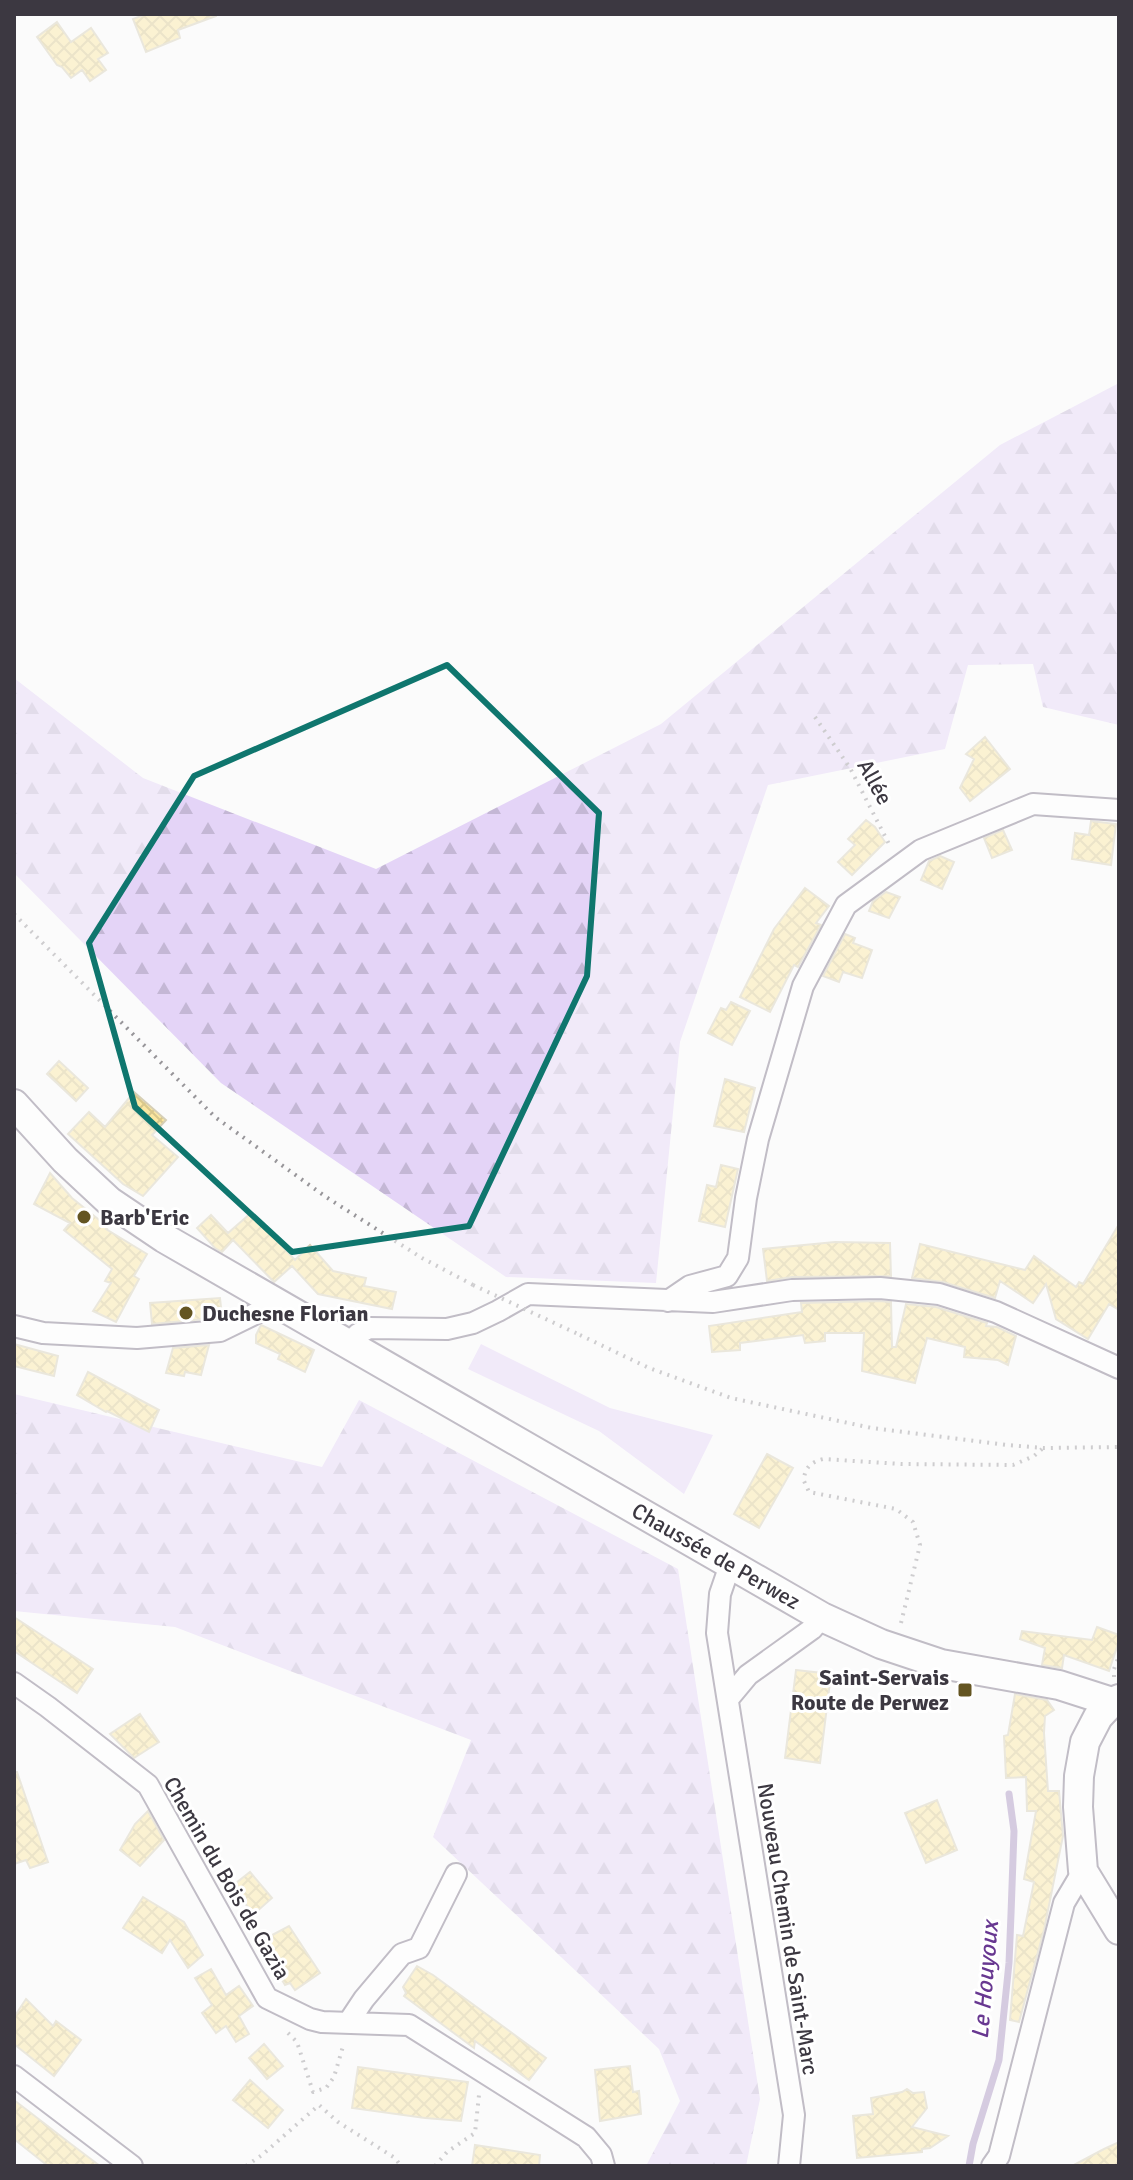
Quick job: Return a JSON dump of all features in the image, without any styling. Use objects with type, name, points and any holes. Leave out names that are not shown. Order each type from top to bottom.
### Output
[{"type":"main road","name":"Chaussée de Perwez","points":[[14,1104],[65,1160],[109,1201],[164,1238],[822,1617],[895,1649],[941,1664],[1059,1685],[1116,1701]]},
{"type":"main road","points":[[1116,1701],[1098,1717],[1085,1742],[1078,1807],[1083,1871],[1119,1930]]},
{"type":"street","points":[[668,1301],[690,1286],[727,1276],[738,1258],[758,1139],[803,986],[846,905],[921,850],[1033,804],[1119,810]]},
{"type":"street","points":[[348,1344],[369,1328],[447,1329],[473,1323],[528,1294],[713,1302],[792,1290],[880,1288],[939,1294],[996,1312],[1119,1368]]},
{"type":"street","points":[[14,1326],[43,1333],[137,1338],[206,1333],[220,1331],[277,1303]]},
{"type":"street","name":"Nouveau Chemin de Saint-Marc","points":[[730,1565],[720,1594],[717,1633],[794,2115],[789,2166]]},
{"type":"street","points":[[728,1699],[748,1675],[812,1629],[822,1617]]},
{"type":"street","name":"Chemin du Bois de Gazia","points":[[14,1683],[148,1785],[267,1998],[322,2022],[409,2025],[586,2137],[601,2155],[604,2166]]},
{"type":"street","points":[[996,2161],[1064,1903],[1083,1871]]},
{"type":"street","points":[[348,2023],[402,1954],[419,1948],[456,1874]]},
{"type":"street","points":[[14,2076],[132,2166]]},
{"type":"path","name":"Allée","points":[[815,717],[850,768],[887,837],[898,867]]},
{"type":"path","points":[[14,914],[215,1117],[326,1197],[422,1258],[473,1285],[649,1368],[731,1398],[872,1428],[993,1444],[1044,1448],[1119,1447]]},
{"type":"path","points":[[895,1649],[920,1545],[913,1522],[896,1509],[809,1492],[804,1481],[807,1468],[823,1459],[902,1464],[1013,1465],[1044,1448]]},
{"type":"path","points":[[287,2032],[297,2042],[313,2092],[326,2088],[334,2077],[348,2023]]},
{"type":"path","points":[[435,2166],[447,2152],[475,2133],[482,2073]]},
{"type":"path","points":[[246,2166],[319,2105],[338,2122],[395,2158],[401,2166]]},
{"type":"highlighted area","points":[[447,665],[599,813],[587,976],[469,1226],[292,1252],[135,1107],[89,943],[194,776]]},
{"type":"green space","points":[[1119,383],[1119,725],[1043,707],[1033,664],[968,665],[945,749],[768,785],[680,1042],[656,1283],[506,1277],[221,1083],[14,873],[14,678],[143,778],[376,869],[661,724],[1000,445]]},
{"type":"green space","points":[[481,1344],[610,1408],[713,1435],[684,1494],[599,1431],[468,1369]]},
{"type":"green space","points":[[14,1394],[322,1467],[359,1400],[678,1569],[760,2099],[746,2166],[646,2166],[680,2101],[659,2049],[433,1837],[471,1740],[175,1627],[14,1611]]},
{"type":"building","points":[[146,14],[216,16],[178,30],[180,38],[146,52],[133,19]]},
{"type":"building","points":[[57,22],[71,42],[91,28],[108,53],[98,59],[106,70],[90,81],[82,70],[71,78],[57,65],[37,37]]},
{"type":"building","points":[[985,737],[1010,769],[970,801],[960,788],[974,759],[966,754]]},
{"type":"building","points":[[866,820],[885,842],[852,875],[838,862],[855,845],[848,839]]},
{"type":"building","points":[[1091,821],[1116,824],[1111,865],[1072,859],[1075,833],[1089,835]]},
{"type":"building","points":[[1003,830],[1012,850],[992,858],[984,838]]},
{"type":"building","points":[[940,856],[954,862],[942,889],[921,880],[929,861]]},
{"type":"building","points":[[805,888],[829,906],[816,923],[821,925],[798,967],[794,965],[770,1012],[740,997],[774,929]]},
{"type":"building","points":[[886,892],[900,897],[889,918],[869,911],[873,901]]},
{"type":"building","points":[[845,934],[855,938],[853,943],[872,950],[862,978],[843,972],[839,982],[823,976]]},
{"type":"building","points":[[731,1002],[750,1011],[732,1045],[708,1033],[721,1008],[726,1010]]},
{"type":"building","points":[[59,1061],[88,1088],[76,1101],[47,1074]]},
{"type":"building","points":[[725,1079],[755,1088],[744,1132],[714,1126]]},
{"type":"building","points":[[134,1092],[166,1120],[152,1135],[178,1157],[143,1196],[123,1184],[68,1134],[89,1112],[105,1127]]},
{"type":"building","points":[[721,1165],[738,1169],[725,1227],[699,1221],[707,1185],[716,1187]]},
{"type":"building","points":[[50,1173],[72,1198],[108,1227],[106,1229],[147,1254],[134,1276],[139,1279],[116,1322],[93,1311],[111,1283],[105,1281],[112,1269],[64,1230],[70,1223],[34,1204]]},
{"type":"building","points":[[251,1213],[295,1260],[310,1245],[333,1271],[366,1278],[364,1286],[396,1292],[392,1309],[318,1294],[292,1266],[274,1282],[233,1240],[222,1252],[197,1228],[211,1215],[228,1233]]},
{"type":"building","points":[[1119,1224],[1119,1310],[1109,1304],[1088,1339],[1056,1319],[1046,1284],[1033,1303],[1000,1281],[995,1298],[943,1282],[912,1278],[920,1244],[1025,1270],[1034,1256],[1076,1287],[1079,1282],[1083,1284]]},
{"type":"building","points":[[835,1242],[890,1243],[891,1276],[792,1277],[767,1281],[763,1249]]},
{"type":"building","points":[[220,1298],[222,1316],[152,1324],[150,1303]]},
{"type":"building","points":[[891,1302],[892,1347],[896,1347],[906,1304],[936,1307],[1016,1336],[1008,1365],[998,1360],[964,1357],[965,1347],[927,1338],[915,1383],[862,1371],[864,1333],[825,1333],[825,1341],[805,1343],[803,1335],[740,1343],[740,1350],[712,1352],[709,1326],[802,1312],[801,1303]]},
{"type":"building","points":[[261,1325],[314,1350],[305,1372],[278,1359],[280,1354],[256,1343]]},
{"type":"building","points":[[14,1344],[58,1356],[54,1376],[14,1366]]},
{"type":"building","points":[[209,1345],[201,1375],[166,1373],[173,1348]]},
{"type":"building","points":[[88,1372],[159,1410],[149,1432],[77,1395]]},
{"type":"building","points":[[767,1454],[793,1468],[759,1528],[734,1514]]},
{"type":"building","points":[[14,1617],[93,1669],[77,1693],[14,1651]]},
{"type":"building","points":[[1097,1627],[1119,1635],[1109,1671],[1064,1655],[1062,1668],[1042,1665],[1045,1648],[1020,1639],[1022,1631],[1092,1640]]},
{"type":"building","points":[[796,1670],[831,1674],[820,1763],[785,1758]]},
{"type":"building","points":[[1015,1694],[1047,1700],[1054,1710],[1045,1716],[1048,1791],[1059,1791],[1063,1836],[1044,1930],[1019,2022],[1010,2020],[1017,1935],[1023,1936],[1034,1882],[1024,1879],[1036,1811],[1027,1811],[1026,1777],[1006,1778],[1004,1736],[1008,1735]]},
{"type":"building","points":[[140,1714],[159,1742],[134,1758],[110,1734]]},
{"type":"building","points":[[14,1772],[17,1772],[48,1862],[30,1868],[26,1860],[14,1864]]},
{"type":"building","points":[[937,1800],[957,1850],[926,1863],[905,1813]]},
{"type":"building","points":[[148,1811],[164,1840],[140,1866],[120,1850],[135,1824]]},
{"type":"building","points":[[250,1872],[272,1898],[254,1914],[231,1887]]},
{"type":"building","points":[[143,1897],[184,1922],[203,1955],[188,1968],[170,1940],[162,1953],[123,1928]]},
{"type":"building","points":[[289,1926],[320,1973],[295,1990],[290,1983],[285,1985],[259,1942]]},
{"type":"building","points":[[417,1966],[546,2058],[529,2080],[475,2041],[474,2048],[404,1996],[403,1987]]},
{"type":"building","points":[[211,1969],[226,1995],[239,1986],[253,2006],[239,2016],[249,2034],[236,2042],[226,2026],[216,2033],[202,2013],[212,2005],[195,1978]]},
{"type":"building","points":[[26,1999],[53,2026],[56,2021],[81,2040],[54,2076],[14,2044],[14,2017]]},
{"type":"building","points":[[264,2044],[283,2066],[267,2079],[249,2058]]},
{"type":"building","points":[[630,2066],[633,2092],[639,2091],[641,2114],[600,2121],[595,2070]]},
{"type":"building","points":[[358,2067],[468,2082],[461,2121],[352,2108]]},
{"type":"building","points":[[250,2080],[283,2110],[268,2128],[233,2100]]},
{"type":"building","points":[[907,2089],[913,2093],[924,2092],[927,2108],[912,2127],[948,2136],[930,2148],[922,2149],[922,2152],[857,2158],[853,2116],[873,2114],[871,2098]]},
{"type":"building","points":[[14,2100],[100,2166],[48,2166],[14,2139]]},
{"type":"building","points":[[1119,2142],[1119,2166],[1072,2166],[1104,2149]]},
{"type":"building","points":[[475,2145],[540,2155],[539,2166],[472,2166]]},
{"type":"waterway","name":"Le Houyoux","points":[[969,2166],[999,2060],[1011,1914],[1014,1831],[1009,1794]]},
{"type":"place","name":"Barb'Eric","points":[[84,1217]]},
{"type":"place","name":"Duchesne Florian","points":[[186,1313]]},
{"type":"place","name":"Saint-Servais Route de Perwez","points":[[965,1690]]}]
